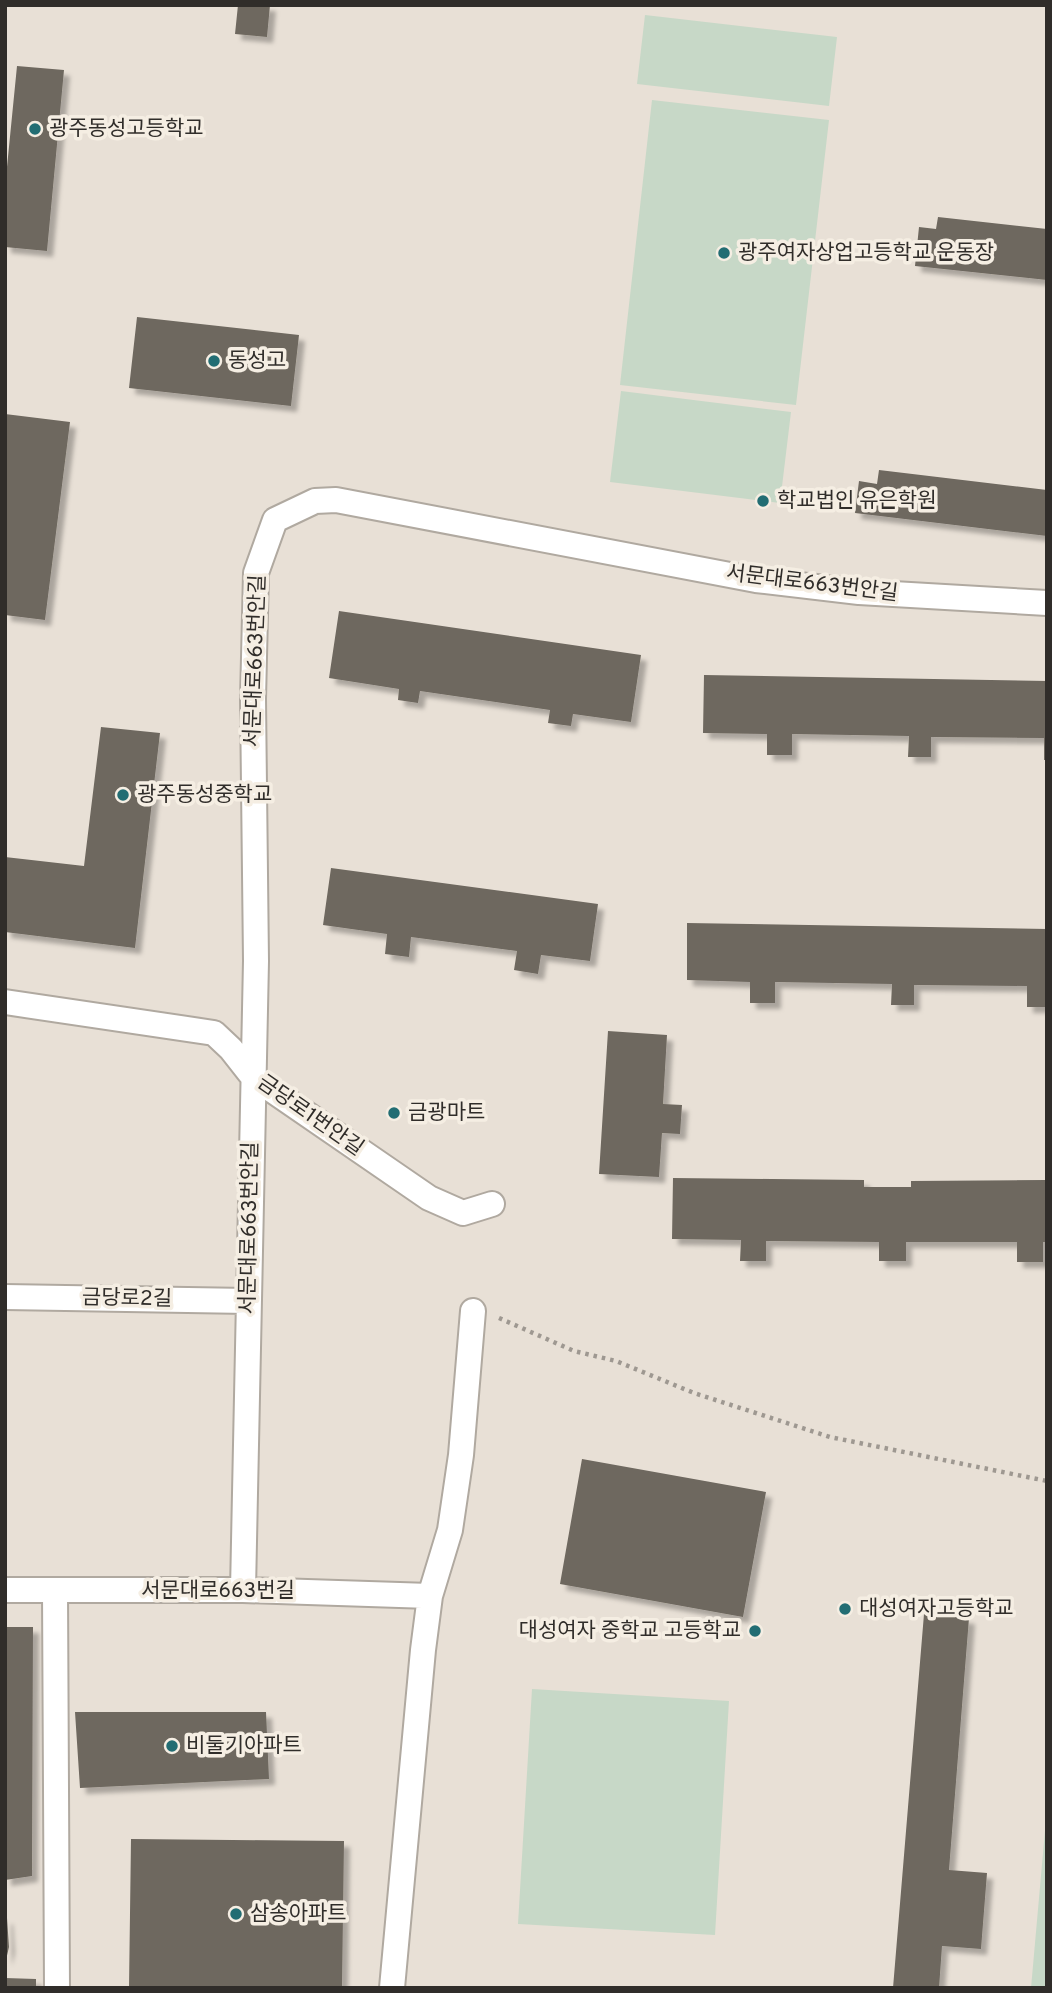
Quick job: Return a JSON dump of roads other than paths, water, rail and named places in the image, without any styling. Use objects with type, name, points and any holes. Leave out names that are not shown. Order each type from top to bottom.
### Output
[{"type":"street","name":"서문대로663번안길","points":[[243,1590],[256,961],[253,699],[256,573],[275,520],[316,501],[336,500],[756,580],[859,592],[1047,603]]},
{"type":"street","name":"금당로1번안길","points":[[5,1002],[214,1034],[231,1049],[253,1077],[444,1207],[463,1213],[492,1204]]},
{"type":"street","name":"금당로2길","points":[[5,1297],[248,1301]]},
{"type":"street","points":[[392,1988],[430,1596],[450,1530],[461,1455],[473,1311]]},
{"type":"street","name":"서문대로663번길","points":[[5,1590],[243,1590],[430,1596]]},
{"type":"street","points":[[55,1591],[57,1988]]},
{"type":"place","name":"광주동성고등학교","points":[[35,129]]},
{"type":"place","name":"광주여자상업고등학교 운동장","points":[[724,253]]},
{"type":"place","name":"동성고","points":[[214,361]]},
{"type":"place","name":"학교법인 유은학원","points":[[763,501]]},
{"type":"place","name":"광주동성중학교","points":[[123,795]]},
{"type":"place","name":"금광마트","points":[[394,1113]]},
{"type":"place","name":"대성여자고등학교","points":[[845,1609]]},
{"type":"place","name":"대성여자 중학교 고등학교","points":[[755,1631]]},
{"type":"place","name":"비둘기아파트","points":[[172,1746]]},
{"type":"place","name":"삼송아파트","points":[[236,1914]]}]
